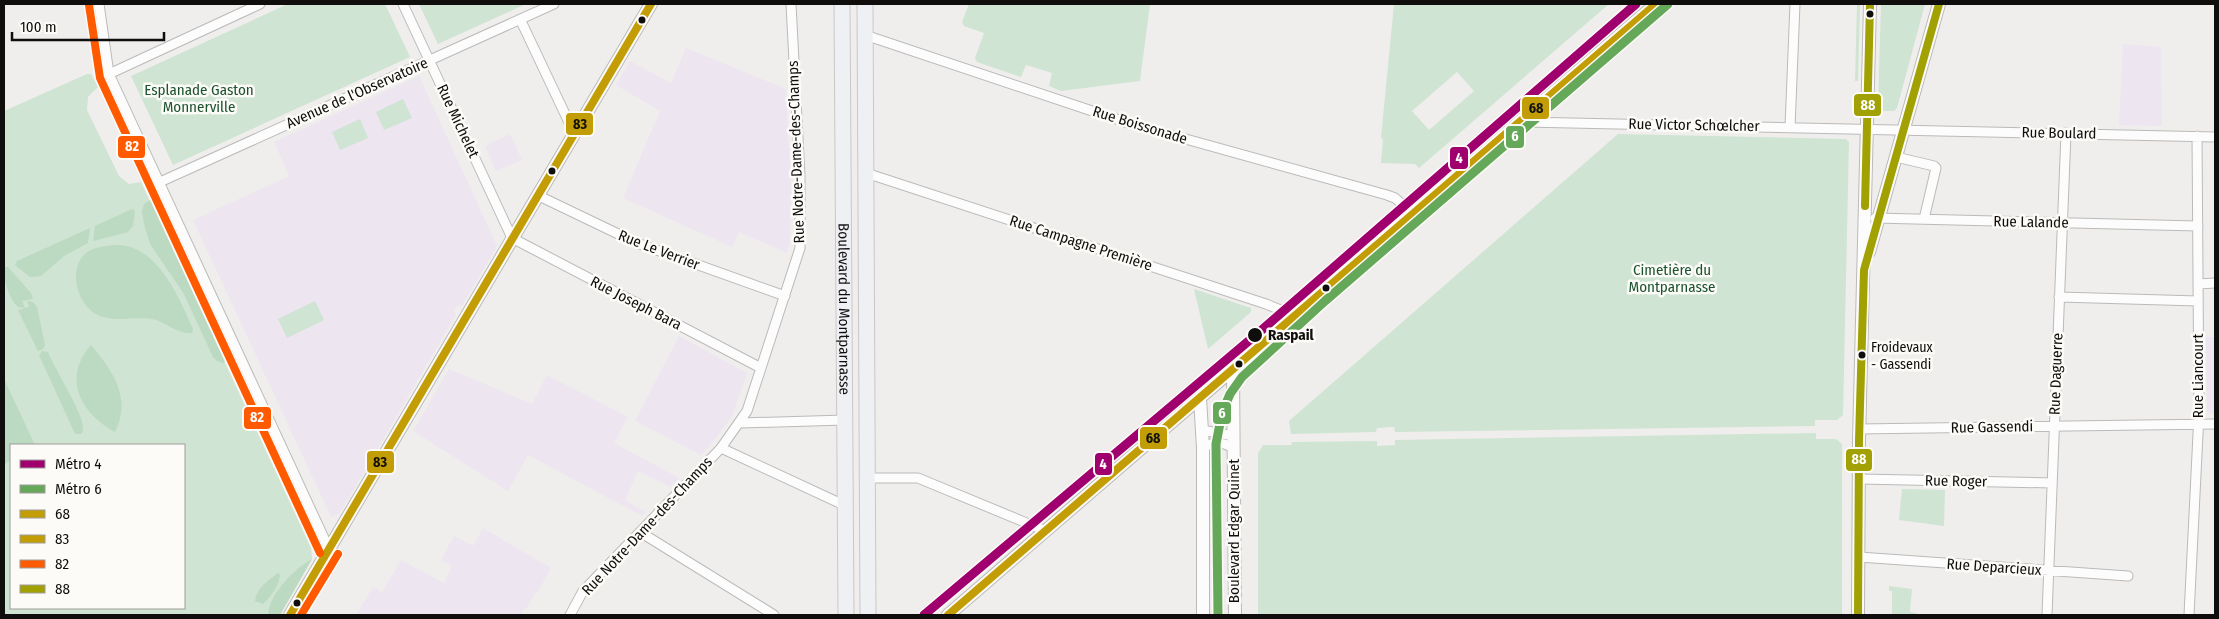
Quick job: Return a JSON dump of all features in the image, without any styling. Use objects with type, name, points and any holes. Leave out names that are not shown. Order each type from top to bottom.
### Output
[{"type":"main road","points":[[290,615],[651,4]]},
{"type":"main road","name":"Boulevard du Montparnasse","points":[[842,4],[846,615]]},
{"type":"main road","name":"Boulevard du Montparnasse","points":[[865,4],[868,615]]},
{"type":"main road","points":[[948,615],[1656,4]]},
{"type":"main road","points":[[1858,615],[1860,557],[1859,429],[1870,4]]},
{"type":"main road","points":[[1864,270],[1939,4]]},
{"type":"main road","name":"Boulevard Edgar Quinet","points":[[1233,370],[1235,615]]},
{"type":"main road","name":"Boulevard Edgar Quinet","points":[[1200,398],[1203,448],[1203,615]]},
{"type":"street","points":[[99,4],[109,74],[329,549]]},
{"type":"street","points":[[109,74],[240,8],[260,4]]},
{"type":"street","name":"Rue Michelet","points":[[403,4],[512,238]]},
{"type":"street","name":"Avenue de l'Observatoire","points":[[160,182],[554,4]]},
{"type":"street","name":"Rue Notre-Dame-des-Champs","points":[[570,615],[583,591],[721,448],[747,411],[800,248],[800,176],[791,4]]},
{"type":"street","points":[[1790,127],[1795,4]]},
{"type":"street","points":[[520,19],[574,133]]},
{"type":"street","name":"Rue Boissonade","points":[[865,35],[1128,123],[1387,195],[1395,198],[1413,214]]},
{"type":"street","name":"Rue Victor Schœlcher","points":[[1520,122],[1868,128]]},
{"type":"street","name":"Rue Boulard","points":[[1868,128],[2215,137]]},
{"type":"street","name":"Rue Daguerre","points":[[2047,615],[2066,133]]},
{"type":"street","name":"Rue Liancourt","points":[[2188,615],[2198,424],[2197,136]]},
{"type":"street","points":[[1896,157],[1936,168],[1924,219]]},
{"type":"street","name":"Rue Campagne Première","points":[[866,172],[1266,304],[1295,316]]},
{"type":"street","name":"Rue Le Verrier","points":[[538,195],[637,243],[784,296]]},
{"type":"street","name":"Rue Lalande","points":[[1865,218],[2198,226]]},
{"type":"street","name":"Rue Joseph Bara","points":[[512,238],[761,368]]},
{"type":"street","points":[[2198,284],[2215,283]]},
{"type":"street","points":[[2060,298],[2198,301]]},
{"type":"street","points":[[740,422],[845,420]]},
{"type":"street","name":"Rue Gassendi","points":[[1859,429],[2215,424]]},
{"type":"street","points":[[1202,430],[1234,442]]},
{"type":"street","name":"Boulevard Edgar Quinet","points":[[1203,448],[1213,442],[1234,442]]},
{"type":"street","points":[[721,448],[846,506]]},
{"type":"street","points":[[868,478],[918,478],[1046,531]]},
{"type":"street","name":"Rue Roger","points":[[1860,480],[2052,484]]},
{"type":"street","points":[[640,532],[774,615]]},
{"type":"street","name":"Rue Deparcieux","points":[[1860,557],[2128,576]]},
{"type":"shaded area","points":[[2123,44],[2161,47],[2162,126],[2119,125]]},
{"type":"shaded area","points":[[686,48],[786,89],[791,193],[790,240],[787,253],[739,232],[732,247],[623,198],[660,111],[616,85],[630,61],[671,83]]},
{"type":"shaded area","points":[[419,76],[497,246],[461,307],[458,305],[454,311],[456,315],[340,513],[331,517],[193,220],[289,176],[274,142]]},
{"type":"shaded area","points":[[510,134],[522,160],[496,171],[485,146]]},
{"type":"shaded area","points":[[679,336],[747,373],[732,416],[701,455],[635,421]]},
{"type":"shaded area","points":[[2206,337],[2215,337],[2215,414],[2207,411]]},
{"type":"shaded area","points":[[449,369],[532,404],[547,375],[628,417],[614,443],[679,478],[670,487],[638,471],[625,500],[646,512],[642,516],[528,455],[508,491],[413,431]]},
{"type":"shaded area","points":[[483,528],[551,568],[537,593],[535,593],[527,608],[525,607],[520,615],[356,615],[373,587],[382,592],[401,560],[444,583],[452,566],[441,560],[454,536],[473,546]]},
{"type":"green space","name":"Esplanade Gaston Monnerville","points":[[288,4],[385,4],[410,57],[173,165],[131,76]]},
{"type":"green space","points":[[419,4],[526,4],[438,44]]},
{"type":"green space","points":[[969,4],[1150,4],[1140,81],[1061,91],[1049,86],[1052,73],[1026,65],[1021,77],[977,62],[975,58],[984,33],[964,26],[962,22]]},
{"type":"green space","points":[[1394,4],[1609,4],[1419,168],[1415,164],[1381,163],[1383,139],[1381,138]],"holes":[[[1457,72],[1474,91],[1429,130],[1412,111]]]},
{"type":"green space","points":[[1857,4],[1860,4],[1858,81],[1855,81]]},
{"type":"green space","points":[[1881,4],[1925,4],[1897,108],[1894,111],[1881,111],[1878,107]]},
{"type":"green space","points":[[87,74],[91,74],[98,87],[88,97],[87,110],[119,176],[129,184],[141,182],[311,548],[312,559],[280,615],[4,615],[4,111]]},
{"type":"green space","points":[[403,99],[412,118],[384,130],[376,112]]},
{"type":"green space","points":[[360,119],[368,138],[340,150],[332,132]]},
{"type":"green space","name":"Cimetière du Montparnasse","points":[[1618,134],[1846,139],[1849,142],[1843,415],[1837,420],[1815,420],[1815,426],[1395,432],[1394,427],[1377,428],[1376,432],[1291,434],[1289,421]]},
{"type":"green space","points":[[150,200],[225,362],[223,363],[213,357],[184,294],[150,244],[142,211],[144,204]]},
{"type":"green space","points":[[132,209],[135,211],[133,226],[128,232],[93,241],[95,226]]},
{"type":"green space","points":[[90,228],[88,243],[64,256],[41,276],[30,277],[15,265],[17,261]]},
{"type":"green space","points":[[118,245],[132,248],[145,254],[156,264],[174,289],[193,329],[192,333],[179,331],[156,320],[103,317],[89,309],[84,303],[77,286],[77,268],[80,260],[92,249]]},
{"type":"green space","points":[[4,267],[8,267],[31,293],[33,299],[22,301],[25,308],[18,307],[9,294]]},
{"type":"green space","points":[[1194,289],[1251,308],[1251,312],[1208,349]]},
{"type":"green space","points":[[27,301],[33,302],[37,307],[45,345],[43,349],[38,351],[18,310],[29,307]]},
{"type":"green space","points":[[315,301],[324,320],[287,338],[278,319]]},
{"type":"green space","points":[[91,345],[113,375],[121,396],[120,420],[115,432],[92,415],[84,405],[79,394],[78,370],[82,357]]},
{"type":"green space","points":[[42,351],[48,352],[79,412],[83,427],[81,434],[75,434],[39,355]]},
{"type":"green space","points":[[4,379],[35,444],[10,444],[10,461],[4,464]]},
{"type":"green space","points":[[1816,433],[1816,439],[1836,439],[1842,444],[1842,615],[1258,615],[1258,453],[1263,445],[1291,445],[1292,442],[1377,441],[1377,446],[1395,445],[1395,440]]},
{"type":"green space","points":[[1902,489],[1945,490],[1944,526],[1899,520]]},
{"type":"green space","points":[[312,559],[280,615],[268,615],[273,599],[284,583],[297,569]]},
{"type":"green space","points":[[278,573],[280,574],[278,582],[269,598],[263,604],[255,601],[261,588]]},
{"type":"green space","points":[[1889,586],[1912,589],[1910,612],[1916,613],[1916,615],[1892,615],[1892,591],[1889,591]]},
{"type":"metro line","name":"4","points":[[924,615],[1264,328],[1636,4]]},
{"type":"metro line","name":"6","points":[[1218,615],[1216,444],[1222,413],[1230,394],[1242,377],[1325,301],[1668,4]]},
{"type":"transit line","name":"83","points":[[290,615],[651,4]]},
{"type":"transit line","name":"68","points":[[948,615],[1656,4]]},
{"type":"transit line","name":"88","points":[[1865,206],[1870,4]]},
{"type":"transit line","name":"88","points":[[1858,615],[1859,440],[1864,270],[1939,4]]},
{"type":"transit line","name":"82","points":[[89,5],[100,78],[320,553]]},
{"type":"transit line","name":"82","points":[[301,615],[338,554]]},
{"type":"place","name":"Raspail","points":[[1255,335]]},
{"type":"place","name":"Froidevaux - Gassendi","points":[[1862,355]]}]
